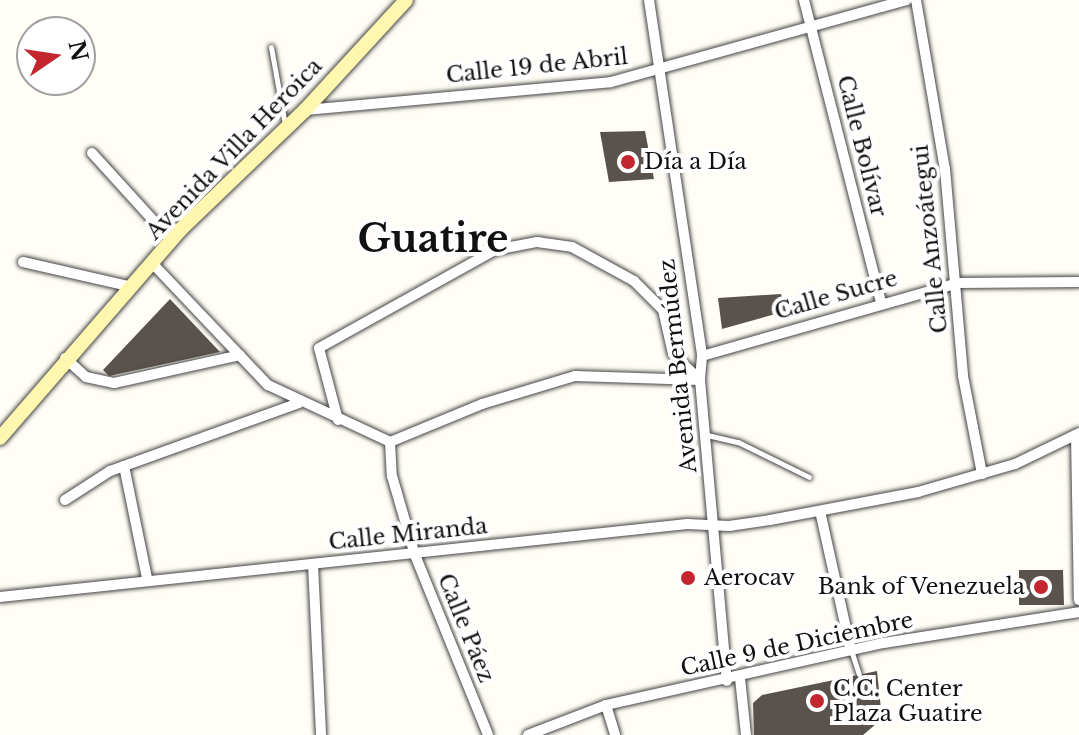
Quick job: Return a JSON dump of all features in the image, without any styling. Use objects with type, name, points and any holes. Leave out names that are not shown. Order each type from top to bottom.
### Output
[{"type":"main road","name":"Avenida Villa Heroica","points":[[0,438],[65,358],[172,241],[286,130],[406,0]]},
{"type":"street","name":"Avenida Bermúdez","points":[[649,0],[702,356],[700,380],[727,681]]},
{"type":"street","name":"Calle Bolívar","points":[[804,0],[881,302]]},
{"type":"street","name":"Calle 19 de Abril","points":[[305,110],[611,82],[811,23],[907,0]]},
{"type":"street","name":"Calle Anzoátegui","points":[[916,0],[930,60],[958,283],[963,376],[982,474]]},
{"type":"street","points":[[92,153],[172,241]]},
{"type":"street","points":[[338,420],[319,348],[495,250],[537,242],[572,247],[634,281],[663,310],[673,354],[700,380]]},
{"type":"street","points":[[23,262],[133,287]]},
{"type":"street","points":[[153,264],[268,385],[299,403],[390,442],[482,404],[575,376],[700,380]]},
{"type":"street","name":"Calle Sucre","points":[[702,356],[881,302],[958,283],[1079,282]]},
{"type":"street","points":[[65,358],[86,377],[114,383],[240,355]]},
{"type":"street","points":[[65,500],[124,466],[299,403]]},
{"type":"street","points":[[1078,434],[1079,600]]},
{"type":"street","name":"Calle Miranda","points":[[0,597],[147,578],[415,555],[687,524],[713,526],[820,511],[982,474],[1078,434]]},
{"type":"street","name":"Calle Páez","points":[[390,442],[392,476],[415,555],[488,735]]},
{"type":"street","points":[[124,466],[147,578]]},
{"type":"street","points":[[820,511],[851,651]]},
{"type":"street","points":[[313,564],[321,735]]},
{"type":"street","name":"Calle 9 de Diciembre","points":[[528,735],[606,705],[727,681],[851,651],[1079,612]]},
{"type":"street","points":[[740,678],[746,735]]},
{"type":"street","points":[[606,705],[615,735]]},
{"type":"lane","points":[[271,47],[286,130]]},
{"type":"lane","points":[[707,435],[738,442],[809,477]]},
{"type":"lane","points":[[851,651],[859,674]]},
{"type":"building","name":"Día a Día","points":[[645,131],[654,179],[609,182],[600,132]]},
{"type":"building","points":[[781,294],[786,311],[722,329],[718,298]]},
{"type":"building","points":[[170,299],[220,352],[109,376],[103,370]]},
{"type":"building","name":"Bank of Venezuela","points":[[1019,570],[1063,570],[1064,605],[1019,605]]},
{"type":"building","name":"C.C. Center Plaza Guatire","points":[[877,671],[882,719],[863,735],[754,735],[753,703],[762,695]]},
{"type":"place","name":"Día a Día","points":[[628,162]]},
{"type":"place","name":"Aerocav","points":[[688,578]]},
{"type":"place","name":"Bank of Venezuela","points":[[1041,587]]},
{"type":"place","name":"C.C. Center Plaza Guatire","points":[[817,701]]},
{"type":"district","name":"Guatire","points":[[433,239]]}]
